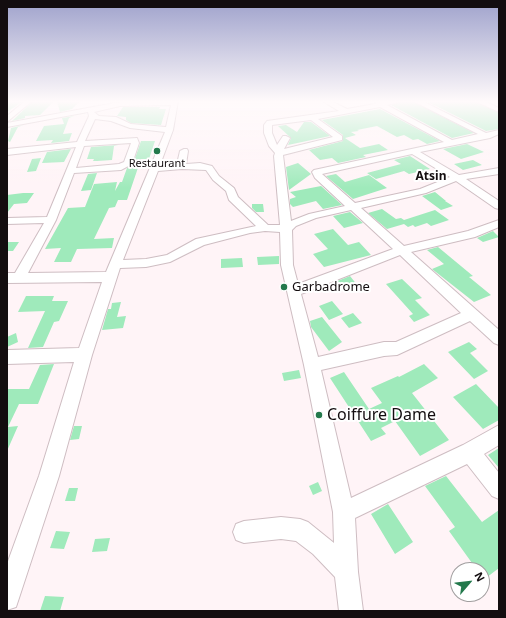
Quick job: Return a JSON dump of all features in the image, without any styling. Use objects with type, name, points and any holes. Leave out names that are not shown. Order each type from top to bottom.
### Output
[{"type":"street","points":[[13,278],[51,220],[86,130]]},
{"type":"street","points":[[71,171],[121,167],[127,165],[136,143],[134,140],[141,130]]},
{"type":"street","points":[[7,598],[49,476],[84,355],[113,270],[155,168],[168,130]]},
{"type":"street","points":[[268,130],[273,146],[283,146],[339,138],[328,130]]},
{"type":"street","points":[[428,130],[452,143]]},
{"type":"street","points":[[474,130],[499,142]]},
{"type":"street","points":[[499,132],[318,172],[318,176],[402,250],[499,339]]},
{"type":"street","points":[[7,152],[134,140]]},
{"type":"street","points":[[283,146],[278,156],[286,229],[287,265],[312,365],[344,512],[346,572],[351,611]]},
{"type":"street","points":[[181,167],[184,151]]},
{"type":"street","points":[[413,151],[450,172],[456,178],[499,206]]},
{"type":"street","points":[[155,168],[200,166],[209,168],[216,178],[231,190],[233,198],[265,228]]},
{"type":"street","points":[[13,278],[113,270],[170,258],[200,242],[265,228],[286,229],[292,224],[313,216],[423,191],[456,178],[499,171]]},
{"type":"street","points":[[7,220],[51,220]]},
{"type":"street","points":[[294,291],[402,250],[471,234],[499,223]]},
{"type":"street","points":[[312,365],[384,349],[397,348],[472,314]]},
{"type":"street","points":[[7,357],[84,355]]},
{"type":"street","points":[[344,512],[470,452],[499,434]]},
{"type":"street","points":[[470,452],[499,489]]},
{"type":"street","points":[[244,532],[281,528],[300,530],[321,546],[346,572]]},
{"type":"building","points":[[11,130],[16,130],[10,142],[8,141]]},
{"type":"building","points":[[42,130],[65,130],[63,134],[72,133],[69,141],[51,143],[53,140],[36,141]]},
{"type":"building","points":[[282,130],[294,130],[297,132],[299,130],[322,130],[330,136],[288,145],[291,138]]},
{"type":"building","points":[[336,130],[358,130],[359,131],[351,132],[356,135],[345,138],[360,148],[379,144],[388,150],[363,155],[366,157],[338,163],[332,158],[320,160],[309,150],[343,141],[343,135]]},
{"type":"building","points":[[384,130],[419,130],[440,141],[427,144],[418,139],[413,140],[404,135],[397,137]]},
{"type":"building","points":[[437,130],[468,130],[474,133],[452,138]]},
{"type":"building","points":[[141,141],[155,141],[149,159],[141,159],[127,200],[118,200],[115,207],[109,208],[94,239],[114,238],[112,248],[77,249],[71,262],[54,262],[61,248],[45,249],[68,208],[85,207],[94,184],[117,182],[115,191],[120,182],[122,182],[127,168],[133,164]]},
{"type":"building","points":[[467,144],[484,152],[461,159],[443,149]]},
{"type":"building","points":[[118,145],[114,146],[112,160],[93,161],[94,159],[87,159],[91,147]]},
{"type":"building","points":[[71,149],[64,162],[42,163],[47,152]]},
{"type":"building","points":[[410,156],[430,169],[409,174],[404,171],[376,179],[367,173],[401,164],[394,160]]},
{"type":"building","points":[[41,158],[36,171],[27,172],[32,159]]},
{"type":"building","points":[[473,160],[482,165],[463,170],[454,164]]},
{"type":"building","points":[[298,163],[311,174],[289,190],[286,167]]},
{"type":"building","points":[[97,173],[91,190],[81,191],[88,174]]},
{"type":"building","points":[[336,174],[345,182],[369,175],[387,188],[353,199],[326,176]]},
{"type":"building","points":[[321,186],[342,205],[323,209],[316,201],[293,207],[290,204],[290,199],[296,197],[290,192]]},
{"type":"building","points":[[435,192],[453,206],[441,210],[422,196]]},
{"type":"building","points":[[34,193],[27,203],[14,204],[7,213],[7,195]]},
{"type":"building","points":[[252,204],[263,204],[264,212],[256,212],[252,208]]},
{"type":"building","points":[[382,209],[396,219],[401,218],[404,220],[435,210],[449,220],[431,226],[427,223],[415,227],[413,225],[408,227],[404,224],[387,229],[368,213]]},
{"type":"building","points":[[350,212],[363,223],[344,228],[333,216]]},
{"type":"building","points":[[333,229],[348,245],[359,242],[371,255],[324,267],[313,254],[328,249],[314,234]]},
{"type":"building","points":[[493,231],[499,237],[483,242],[477,238]]},
{"type":"building","points":[[7,242],[19,242],[13,251],[7,251]]},
{"type":"building","points":[[438,247],[473,276],[469,277],[491,295],[474,302],[432,269],[444,264],[427,250]]},
{"type":"building","points":[[279,256],[279,264],[258,265],[257,257]]},
{"type":"building","points":[[242,258],[243,267],[221,268],[221,259]]},
{"type":"building","points":[[350,276],[358,286],[345,291],[343,289],[336,291],[330,284]]},
{"type":"building","points":[[402,279],[422,298],[415,300],[430,315],[414,322],[409,316],[413,314],[386,284]]},
{"type":"building","points":[[26,296],[54,296],[52,301],[68,301],[59,321],[54,322],[43,347],[28,348],[45,311],[18,312]]},
{"type":"building","points":[[332,301],[343,314],[329,320],[319,306]]},
{"type":"building","points":[[121,302],[117,317],[126,316],[123,328],[102,330],[108,309],[111,309],[112,303]]},
{"type":"building","points":[[353,313],[362,323],[349,328],[341,318]]},
{"type":"building","points":[[322,317],[342,342],[329,351],[311,327],[310,321]]},
{"type":"building","points":[[16,333],[18,342],[7,347],[7,337]]},
{"type":"building","points":[[469,342],[477,349],[470,353],[488,371],[474,379],[448,352]]},
{"type":"building","points":[[54,364],[38,404],[19,404],[8,427],[18,426],[7,451],[7,389],[29,389],[40,365]]},
{"type":"building","points":[[424,364],[438,378],[412,393],[449,440],[420,456],[395,421],[381,428],[386,434],[371,441],[330,378],[344,372],[369,409],[382,403],[371,388],[398,376],[399,377]]},
{"type":"building","points":[[299,370],[301,378],[284,381],[282,373]]},
{"type":"building","points":[[476,384],[499,408],[499,420],[483,429],[453,397]]},
{"type":"building","points":[[74,426],[82,426],[79,439],[70,440]]},
{"type":"building","points":[[499,448],[499,468],[488,455]]},
{"type":"building","points":[[446,476],[482,522],[499,510],[499,568],[490,575],[490,562],[471,562],[449,531],[455,527],[425,486]]},
{"type":"building","points":[[318,482],[322,491],[313,495],[309,486]]},
{"type":"building","points":[[69,488],[78,488],[75,501],[65,501]]},
{"type":"building","points":[[388,504],[413,542],[395,554],[371,514]]},
{"type":"building","points":[[56,531],[70,532],[64,549],[50,548]]},
{"type":"building","points":[[110,538],[107,551],[92,552],[95,539]]},
{"type":"building","points":[[45,596],[64,597],[60,611],[40,611]]},
{"type":"place","name":"Restaurant","points":[[157,151]]},
{"type":"place","name":"Garbadrome","points":[[284,287]]},
{"type":"place","name":"Coiffure Dame","points":[[319,415]]},
{"type":"district","name":"Atsin","points":[[431,177]]}]
